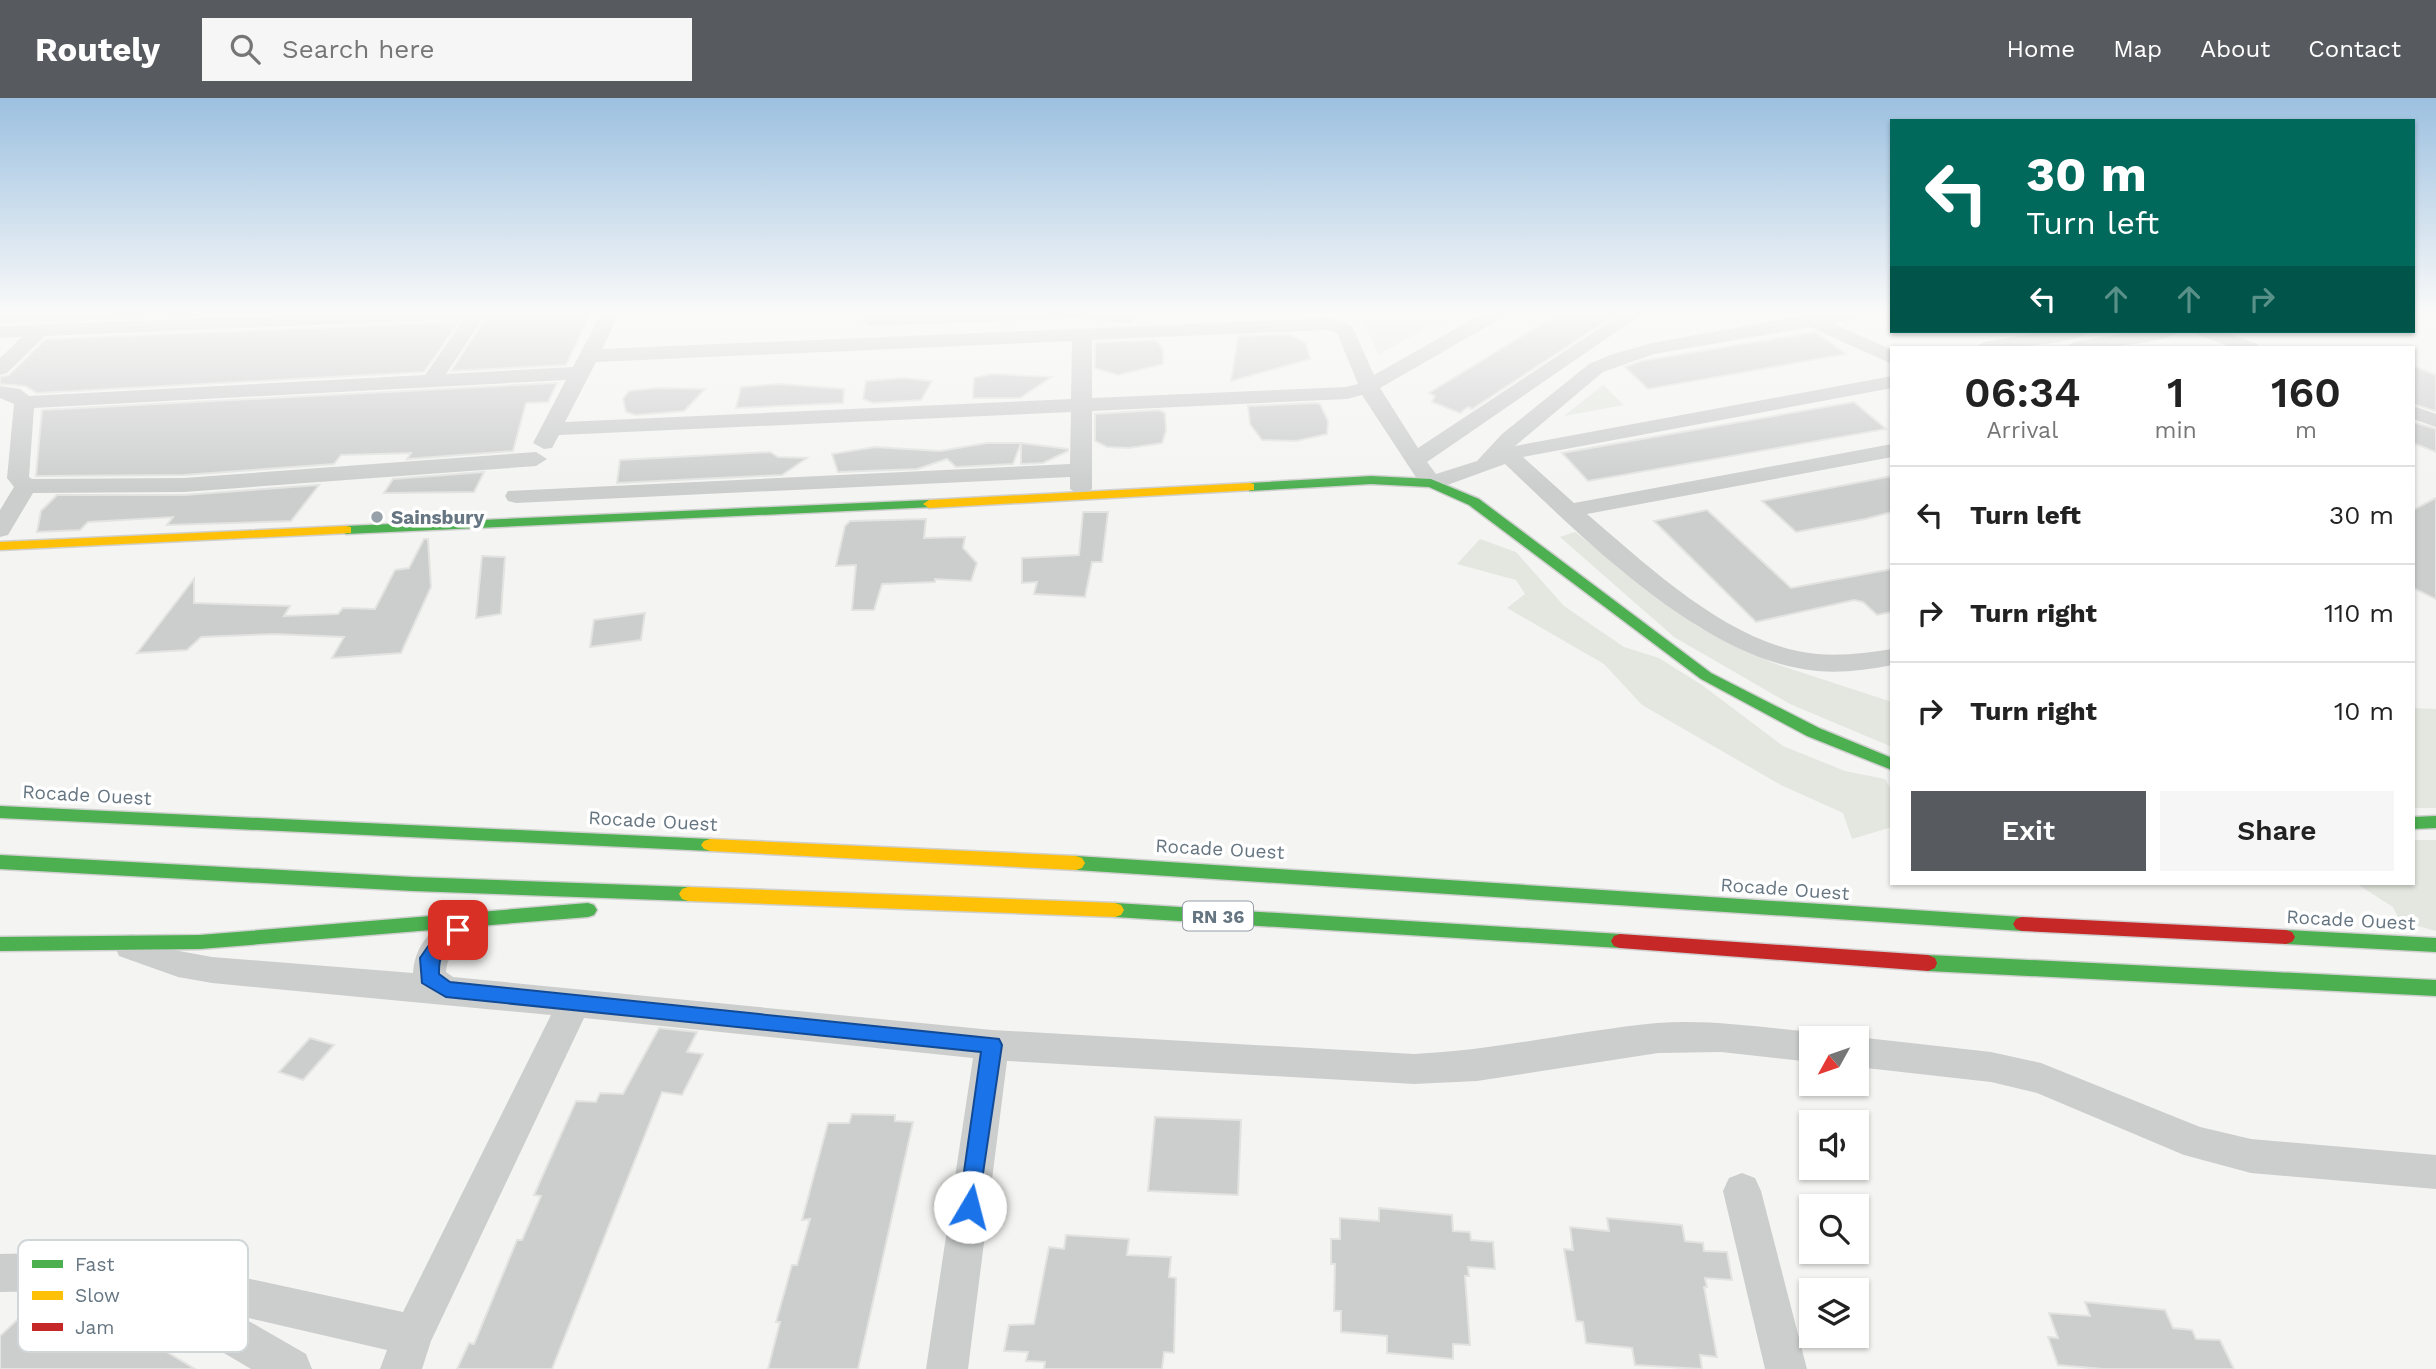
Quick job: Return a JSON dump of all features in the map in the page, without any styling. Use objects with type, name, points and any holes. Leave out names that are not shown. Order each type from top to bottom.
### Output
[{"type":"main road","points":[[0,546],[1371,480],[1431,483],[1474,502],[1508,525],[1706,676],[1813,732],[1890,763]]},
{"type":"main road","name":"Rocade Ouest","points":[[0,812],[1223,870],[1924,919],[2436,945]]},
{"type":"main road","points":[[2415,823],[2436,822]]},
{"type":"main road","name":"RN 36","points":[[0,862],[413,884],[1184,914],[1972,966],[2436,988]]},
{"type":"main road","points":[[0,944],[200,942],[472,922],[643,904],[764,897]]},
{"type":"street","points":[[431,381],[437,371]]},
{"type":"street","points":[[0,392],[13,393],[24,401],[431,381],[523,371]]},
{"type":"street","points":[[502,523],[580,371]]},
{"type":"street","points":[[1081,371],[1081,495]]},
{"type":"street","points":[[1362,371],[1368,387],[1414,461],[1431,483],[1485,466],[1592,371]]},
{"type":"street","points":[[550,429],[1347,393],[1368,387],[1395,371]]},
{"type":"street","points":[[1414,461],[1548,371]]},
{"type":"street","points":[[1508,446],[1862,371]]},
{"type":"street","points":[[1508,446],[1890,382]]},
{"type":"street","points":[[0,530],[15,481],[24,401]]},
{"type":"street","points":[[2415,413],[2436,421]]},
{"type":"street","points":[[1508,446],[1568,511],[1680,605],[1729,636],[1773,654],[1819,662],[1869,663],[1890,658]]},
{"type":"street","points":[[1568,511],[1890,450]]},
{"type":"street","points":[[15,481],[184,485],[536,459]]},
{"type":"street","points":[[516,496],[1080,470]]},
{"type":"street","points":[[446,990],[429,978],[429,958],[445,937],[472,922]]},
{"type":"street","points":[[122,943],[158,958],[212,970],[446,990],[992,1045],[1415,1069],[1477,1066],[1658,1038],[1721,1037],[1799,1046]]},
{"type":"street","points":[[248,1306],[407,1352],[574,1003]]},
{"type":"street","points":[[947,1369],[992,1045]]},
{"type":"street","points":[[1869,1053],[1991,1067],[2041,1078],[2197,1143],[2251,1156],[2436,1172]]},
{"type":"street","points":[[1742,1192],[1786,1369]]},
{"type":"street","points":[[0,1273],[18,1273]]},
{"type":"street","points":[[248,1344],[290,1369]]},
{"type":"shaded area","points":[[1603,385],[1624,405],[1564,416]]},
{"type":"shaded area","points":[[1575,532],[1700,628],[1773,663],[1890,701],[1890,746],[1790,704],[1674,637],[1560,537]]},
{"type":"shaded area","points":[[1480,539],[1516,552],[1564,606],[1624,647],[1659,658],[1702,685],[1783,746],[1845,771],[1885,779],[1890,788],[1890,828],[1852,839],[1843,813],[1781,785],[1642,705],[1604,664],[1507,608],[1525,594],[1516,580],[1457,564]]},
{"type":"shaded area","points":[[2415,708],[2436,709],[2436,808],[2415,808]]},
{"type":"shaded area","points":[[2415,840],[2436,840],[2436,931],[2400,921],[2393,907],[2359,885],[2415,885]]},
{"type":"building","points":[[13,371],[424,371],[37,393],[25,386],[0,384],[0,377]]},
{"type":"building","points":[[1106,371],[1133,371],[1118,375]]},
{"type":"building","points":[[1233,371],[1266,371],[1231,381]]},
{"type":"building","points":[[1464,371],[1530,371],[1472,409],[1468,407],[1460,413],[1432,402],[1435,396],[1429,393]]},
{"type":"building","points":[[1630,371],[1748,371],[1648,389]]},
{"type":"building","points":[[2415,371],[2436,375],[2436,411],[2415,405]]},
{"type":"building","points":[[992,374],[1051,377],[1020,398],[973,398],[974,378]]},
{"type":"building","points":[[904,378],[932,381],[921,400],[873,403],[863,399],[866,381]]},
{"type":"building","points":[[557,383],[548,402],[526,403],[513,451],[407,459],[411,453],[341,455],[334,464],[184,475],[36,476],[42,410]]},
{"type":"building","points":[[779,384],[844,389],[843,403],[736,408],[741,387]]},
{"type":"building","points":[[657,388],[705,389],[684,411],[636,415],[626,412],[623,399],[629,391]]},
{"type":"building","points":[[1854,402],[1886,429],[1588,481],[1562,453]]},
{"type":"building","points":[[1320,404],[1328,421],[1327,434],[1296,441],[1262,440],[1250,424],[1248,406]]},
{"type":"building","points":[[1159,410],[1165,413],[1166,431],[1162,443],[1129,448],[1107,447],[1095,441],[1095,414]]},
{"type":"building","points":[[2415,423],[2436,429],[2436,452],[2415,444]]},
{"type":"building","points":[[987,443],[1021,443],[1013,464],[956,467],[947,459],[917,469],[838,472],[832,454],[875,447],[940,451]]},
{"type":"building","points":[[1021,443],[1068,451],[1043,463],[1021,464]]},
{"type":"building","points":[[770,452],[778,457],[807,458],[782,475],[617,483],[620,460]]},
{"type":"building","points":[[484,472],[474,492],[384,493],[393,479]]},
{"type":"building","points":[[1890,476],[1890,513],[1865,519],[1796,532],[1762,501]]},
{"type":"building","points":[[319,485],[291,521],[167,525],[173,517],[88,522],[80,530],[37,532],[41,511],[57,495],[184,495]]},
{"type":"building","points":[[2436,498],[2436,599],[2415,589],[2415,509]]},
{"type":"building","points":[[1707,510],[1791,588],[1890,569],[1890,612],[1877,615],[1863,602],[1854,600],[1756,622],[1654,521]]},
{"type":"building","points":[[1083,512],[1108,512],[1102,562],[1092,562],[1085,597],[1034,594],[1037,582],[1022,583],[1022,558],[1079,555]]},
{"type":"building","points":[[926,519],[924,538],[965,537],[963,548],[977,563],[971,581],[935,579],[935,582],[882,584],[874,610],[852,610],[856,565],[836,566],[845,526],[850,521]]},
{"type":"building","points":[[424,539],[428,539],[431,587],[401,653],[332,658],[344,637],[274,634],[201,637],[187,650],[137,653],[194,579],[194,603],[290,606],[284,616],[338,614],[343,608],[375,609],[395,570],[409,568]]},
{"type":"building","points":[[482,556],[505,557],[501,614],[476,618]]},
{"type":"building","points":[[645,613],[641,640],[590,647],[594,620]]},
{"type":"building","points":[[659,1028],[697,1032],[687,1052],[703,1054],[682,1095],[662,1092],[552,1369],[457,1369],[469,1343],[474,1344],[517,1240],[522,1240],[541,1196],[534,1195],[576,1101],[596,1102],[600,1093],[623,1094]]},
{"type":"building","points":[[310,1038],[334,1045],[303,1080],[279,1072]]},
{"type":"building","points":[[852,1114],[895,1115],[895,1121],[913,1122],[858,1369],[768,1369],[780,1322],[776,1322],[792,1265],[797,1265],[810,1219],[802,1220],[828,1123],[849,1123]]},
{"type":"building","points":[[1155,1117],[1241,1120],[1238,1195],[1148,1191]]},
{"type":"building","points":[[1379,1208],[1452,1215],[1453,1231],[1470,1232],[1471,1240],[1493,1242],[1495,1269],[1468,1267],[1469,1276],[1465,1276],[1470,1345],[1453,1344],[1453,1359],[1387,1353],[1387,1336],[1341,1332],[1341,1311],[1334,1311],[1335,1264],[1331,1264],[1331,1239],[1340,1239],[1340,1218],[1379,1221]]},
{"type":"building","points":[[1607,1218],[1682,1225],[1685,1241],[1703,1243],[1704,1251],[1727,1252],[1732,1280],[1705,1278],[1707,1287],[1704,1287],[1717,1357],[1700,1355],[1702,1369],[1635,1365],[1632,1348],[1586,1343],[1583,1322],[1576,1321],[1564,1249],[1573,1250],[1570,1227],[1609,1231]]},
{"type":"building","points":[[1066,1235],[1129,1239],[1127,1255],[1171,1257],[1169,1277],[1176,1278],[1174,1353],[1164,1352],[1162,1369],[1044,1369],[1045,1362],[1026,1361],[1028,1352],[1004,1351],[1009,1325],[1034,1324],[1049,1247],[1064,1249]]},
{"type":"building","points":[[2085,1302],[2165,1310],[2173,1328],[2192,1330],[2196,1339],[2220,1340],[2234,1369],[2103,1369],[2058,1365],[2048,1337],[2058,1338],[2049,1313],[2090,1316]]},
{"type":"building","points":[[18,1319],[18,1352],[167,1352],[195,1369],[0,1369],[0,1336]]},
{"type":"traffic: fast","points":[[1250,487],[1371,480],[1431,483],[1474,502],[1706,676],[1813,732],[1890,763]]},
{"type":"traffic: fast","points":[[346,530],[929,504]]},
{"type":"traffic: fast","points":[[0,812],[710,845]]},
{"type":"traffic: fast","points":[[2415,823],[2436,822]]},
{"type":"traffic: fast","points":[[0,862],[413,884],[688,894]]},
{"type":"traffic: fast","points":[[1076,863],[2022,924]]},
{"type":"traffic: fast","points":[[0,944],[200,942],[588,910]]},
{"type":"traffic: fast","points":[[1115,910],[1620,941]]},
{"type":"traffic: fast","points":[[2286,937],[2436,945]]},
{"type":"traffic: fast","points":[[1928,963],[2436,988]]},
{"type":"traffic: slow","points":[[929,504],[1250,487]]},
{"type":"traffic: slow","points":[[0,546],[346,530]]},
{"type":"traffic: slow","points":[[710,845],[1076,863]]},
{"type":"traffic: slow","points":[[688,894],[1115,910]]},
{"type":"traffic: jam","points":[[2022,924],[2286,937]]},
{"type":"traffic: jam","points":[[1620,941],[1928,963]]},
{"type":"place","name":"Sainsbury","points":[[377,517]]},
{"type":"route","points":[[458,930],[445,937],[429,958],[429,978],[446,990],[992,1045],[970,1207]]}]
